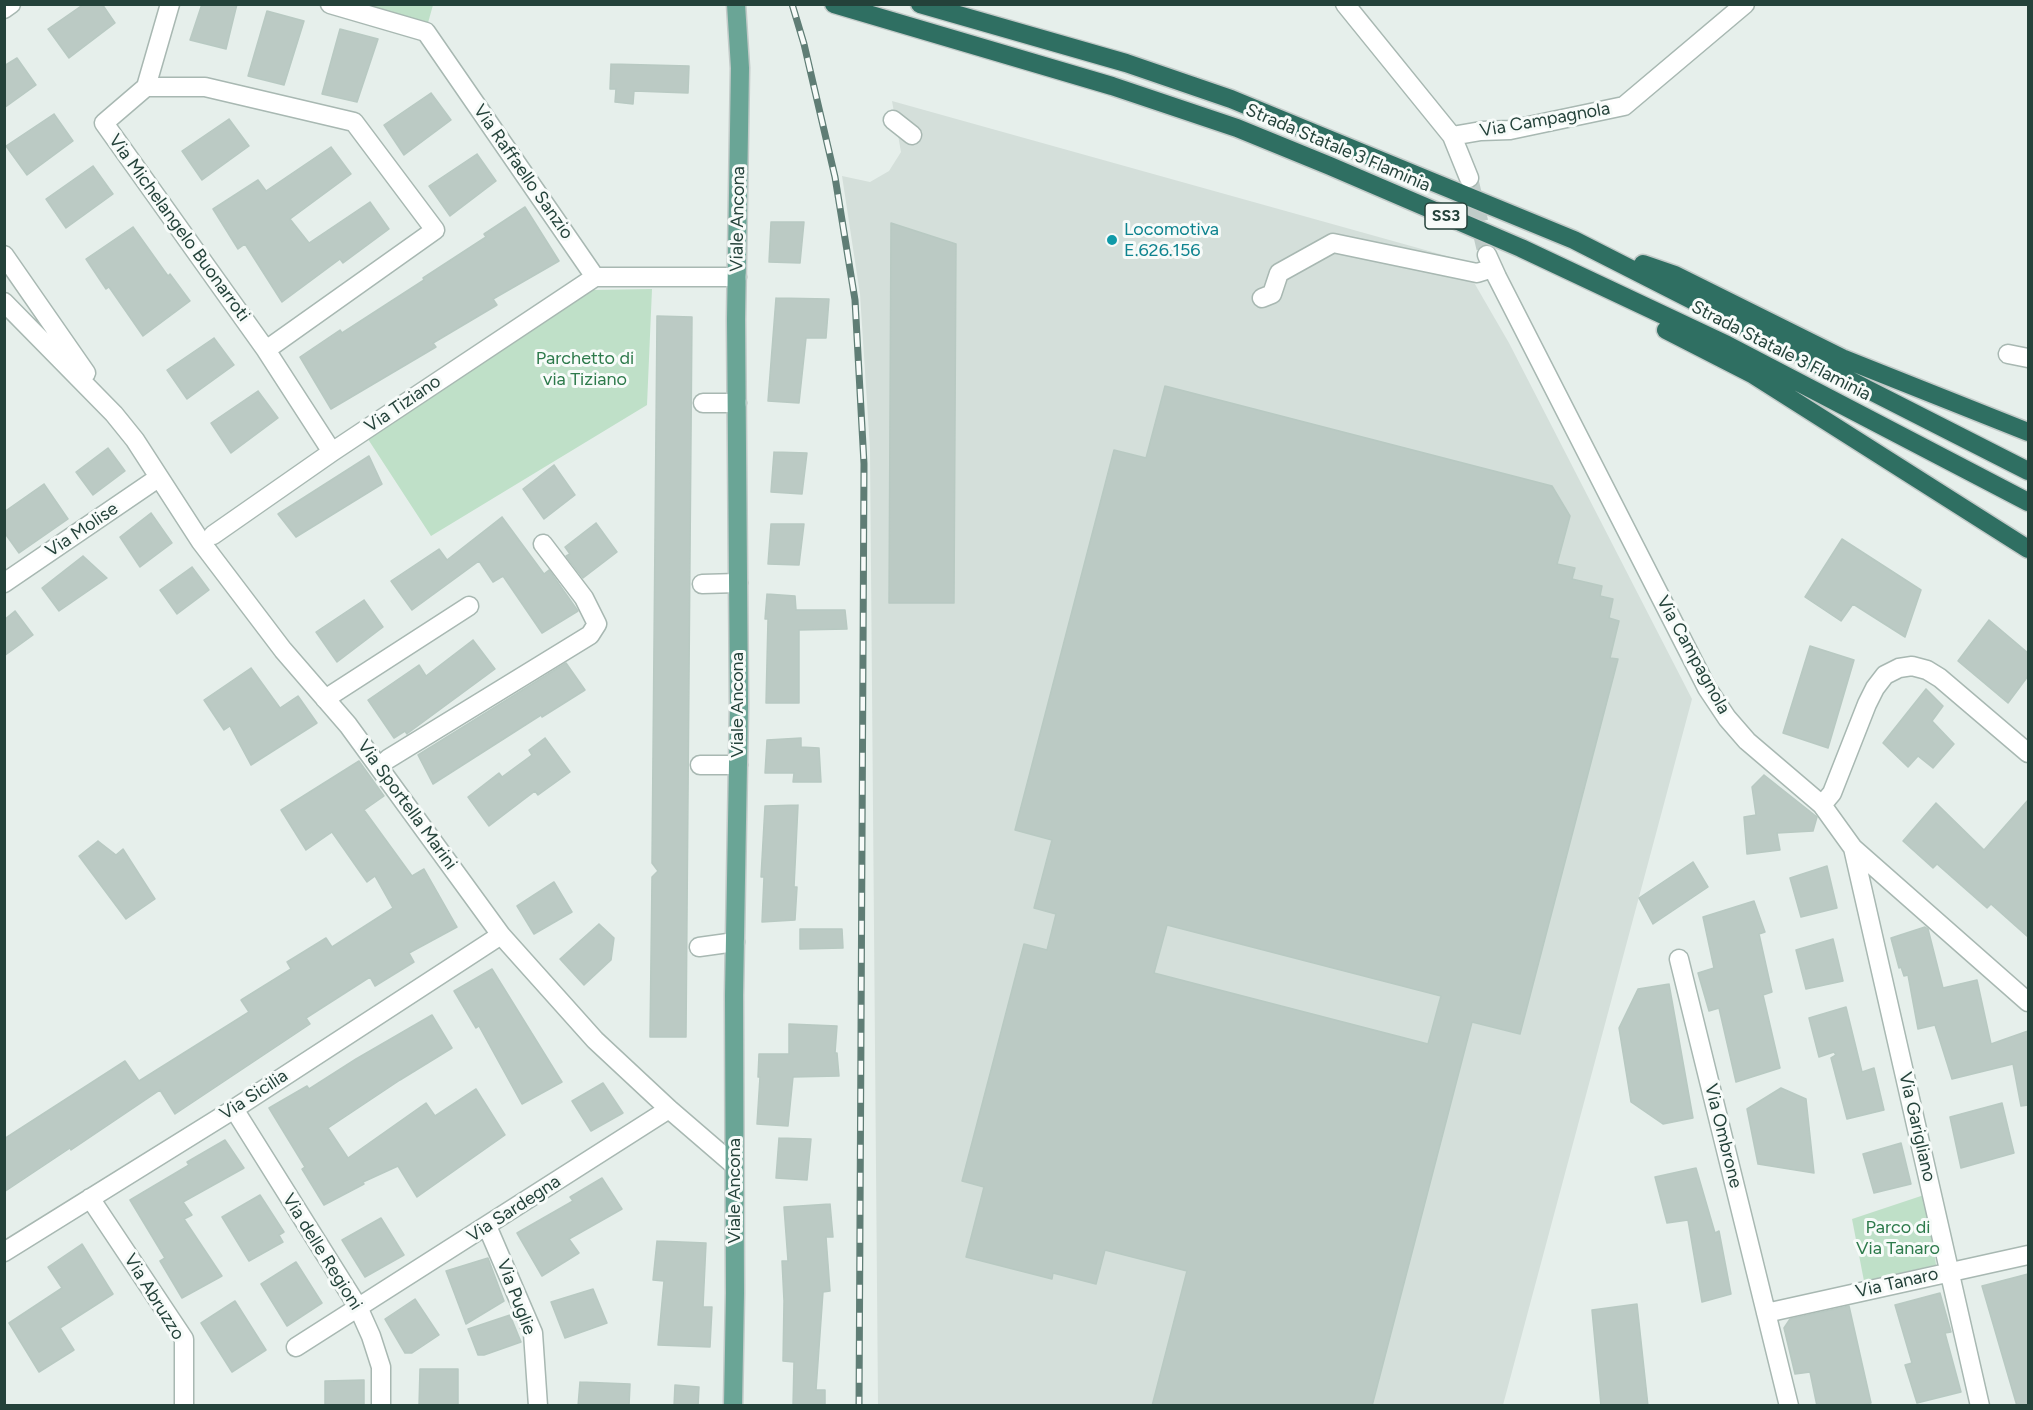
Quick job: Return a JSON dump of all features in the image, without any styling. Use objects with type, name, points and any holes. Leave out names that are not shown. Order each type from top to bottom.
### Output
[{"type":"highway","name":"Strada Statale 3 Flaminia","points":[[834,4],[1112,86],[1237,128],[1521,248],[1590,280],[1727,345],[2028,502]]},
{"type":"highway","name":"Strada Statale 3 Flaminia","points":[[920,4],[1126,63],[1231,99],[1574,240],[2028,471]]},
{"type":"highway","points":[[1574,240],[1675,275],[1842,358],[2028,432]]},
{"type":"highway","points":[[1590,280],[1653,323],[1752,374],[2028,549]]},
{"type":"main road","name":"Viale Ancona","points":[[733,1406],[738,765],[737,277],[740,68],[736,4]]},
{"type":"street","points":[[4,9],[11,4]]},
{"type":"street","points":[[170,4],[146,87],[205,87],[354,122],[435,230],[266,350]]},
{"type":"street","name":"Via Raffaello Sanzio","points":[[330,4],[426,32],[595,277]]},
{"type":"street","name":"Via Campagnola","points":[[1345,4],[1452,136],[1469,178]]},
{"type":"street","name":"Via Campagnola","points":[[1452,136],[1481,131],[1510,130],[1624,106],[1745,4]]},
{"type":"street","name":"Via Michelangelo Buonarroti","points":[[146,87],[104,123],[266,350],[332,452]]},
{"type":"street","points":[[893,120],[912,135]]},
{"type":"street","name":"Via Campagnola","points":[[1262,298],[1272,294],[1279,273],[1333,243],[1477,273],[1490,261],[1707,688],[1727,718],[1748,741],[1822,805],[1853,848],[2028,1002]]},
{"type":"street","name":"Via Sportella Marini","points":[[4,255],[114,414],[135,440],[201,542],[284,650],[348,726],[501,935],[595,1040],[669,1109],[734,1165]]},
{"type":"street","points":[[595,277],[737,277]]},
{"type":"street","name":"Via Tiziano","points":[[213,535],[332,452],[595,277]]},
{"type":"street","name":"Via Sportella Marini","points":[[4,302],[114,414]]},
{"type":"street","points":[[2008,354],[2028,358]]},
{"type":"street","points":[[703,403],[737,403]]},
{"type":"street","name":"Via Molise","points":[[4,583],[158,478]]},
{"type":"street","points":[[388,759],[590,635],[597,624],[584,598],[543,544]]},
{"type":"street","points":[[702,584],[738,583]]},
{"type":"street","points":[[325,699],[469,606]]},
{"type":"street","points":[[1822,805],[1832,793],[1875,688],[1885,675],[1899,668],[1912,666],[1927,670],[1940,678],[2028,753]]},
{"type":"street","points":[[700,765],[738,765]]},
{"type":"street","name":"Via Garigliano","points":[[1853,848],[1980,1406]]},
{"type":"street","name":"Via Sicilia","points":[[4,1251],[234,1109],[501,935]]},
{"type":"street","points":[[699,946],[735,942]]},
{"type":"street","name":"Via Ombrone","points":[[1679,959],[1789,1406]]},
{"type":"street","name":"Via delle Regioni","points":[[234,1109],[358,1307],[381,1367],[381,1406]]},
{"type":"street","name":"Via Sardegna","points":[[296,1347],[669,1109]]},
{"type":"street","name":"Via Abruzzo","points":[[90,1198],[184,1339],[184,1406]]},
{"type":"street","name":"Via Puglie","points":[[487,1226],[533,1334],[538,1406]]},
{"type":"street","name":"Via Tanaro","points":[[1766,1314],[2028,1255]]},
{"type":"shaded area","points":[[892,101],[1461,260],[1509,343],[1692,699],[1503,1405],[878,1405],[870,449],[860,294],[842,176],[870,182],[889,171],[901,152]]},
{"type":"green space","points":[[334,5],[433,5],[426,30]]},
{"type":"green space","name":"Parchetto di via Tiziano","points":[[652,289],[647,405],[431,536],[364,433],[593,290]]},
{"type":"green space","name":"Parco di Via Tanaro","points":[[1927,1194],[1936,1265],[1864,1281],[1852,1219]]},
{"type":"building","points":[[84,4],[102,4],[115,23],[69,58],[48,29]]},
{"type":"building","points":[[202,4],[237,4],[226,49],[190,40]]},
{"type":"building","points":[[267,11],[304,21],[284,85],[248,76]]},
{"type":"building","points":[[340,29],[378,39],[357,102],[322,94]]},
{"type":"building","points":[[17,58],[36,85],[4,108],[4,66]]},
{"type":"building","points":[[611,64],[689,66],[688,93],[634,91],[633,104],[615,102],[616,89],[610,89]]},
{"type":"building","points":[[431,93],[451,120],[404,155],[384,125]]},
{"type":"building","points":[[54,114],[73,141],[27,175],[6,146]]},
{"type":"building","points":[[229,119],[249,146],[202,180],[182,151]]},
{"type":"building","points":[[331,147],[351,174],[290,219],[309,243],[370,202],[389,229],[343,263],[340,259],[282,302],[245,244],[238,249],[213,209],[258,180],[266,191]]},
{"type":"building","points":[[477,154],[496,181],[450,216],[429,186]]},
{"type":"building","points":[[93,166],[113,194],[66,228],[46,199]]},
{"type":"building","points":[[525,207],[559,261],[493,299],[497,305],[433,343],[436,347],[331,409],[300,357],[340,330],[342,333],[424,280],[423,278],[486,237],[484,234]]},
{"type":"building","points":[[771,222],[804,222],[800,263],[769,262]]},
{"type":"building","points":[[891,223],[956,244],[954,603],[889,603]]},
{"type":"building","points":[[133,227],[168,276],[170,274],[190,301],[143,336],[109,287],[106,289],[86,259]]},
{"type":"building","points":[[776,298],[829,299],[826,338],[806,338],[799,403],[768,401]]},
{"type":"building","points":[[657,316],[692,317],[686,1037],[650,1037],[652,877],[658,871],[652,863]]},
{"type":"building","points":[[214,338],[234,365],[187,399],[167,370]]},
{"type":"building","points":[[1165,386],[1552,486],[1570,516],[1557,564],[1575,568],[1572,579],[1602,586],[1600,596],[1613,599],[1609,618],[1619,621],[1610,658],[1618,659],[1520,1034],[1472,1022],[1372,1406],[1152,1406],[1187,1271],[1105,1250],[1096,1284],[1053,1273],[1052,1279],[966,1257],[984,1187],[962,1181],[1024,944],[1047,950],[1056,914],[1034,908],[1052,840],[1015,830],[1114,450],[1146,458]],"holes":[[[1167,925],[1441,996],[1428,1044],[1154,973]]]},
{"type":"building","points":[[258,391],[278,418],[231,453],[211,423]]},
{"type":"building","points":[[108,448],[125,471],[93,495],[76,472]]},
{"type":"building","points":[[774,452],[807,453],[802,494],[771,492]]},
{"type":"building","points":[[369,456],[382,484],[296,537],[278,514]]},
{"type":"building","points":[[554,465],[575,495],[544,519],[523,489]]},
{"type":"building","points":[[44,484],[68,519],[19,553],[4,532],[4,512]]},
{"type":"building","points":[[151,513],[172,543],[140,567],[120,537]]},
{"type":"building","points":[[502,517],[544,574],[549,570],[578,611],[542,633],[503,576],[493,582],[479,561],[412,610],[391,581],[439,549],[447,560]]},
{"type":"building","points":[[596,523],[617,552],[583,578],[566,556],[570,554],[565,547]]},
{"type":"building","points":[[771,524],[804,524],[799,565],[768,564]]},
{"type":"building","points":[[1842,539],[1921,590],[1905,637],[1853,604],[1841,621],[1805,597]]},
{"type":"building","points":[[83,556],[107,578],[59,611],[42,588]]},
{"type":"building","points":[[192,567],[209,590],[177,614],[160,590]]},
{"type":"building","points":[[767,594],[795,596],[796,610],[845,610],[847,629],[799,630],[799,703],[766,703]]},
{"type":"building","points":[[364,600],[383,627],[337,662],[316,632]]},
{"type":"building","points":[[15,611],[33,635],[4,656],[4,620]]},
{"type":"building","points":[[1989,620],[2028,653],[2028,676],[2008,703],[1958,661]]},
{"type":"building","points":[[473,640],[495,669],[407,734],[405,731],[394,738],[368,700],[419,665],[426,676]]},
{"type":"building","points":[[1810,646],[1854,660],[1828,748],[1783,733]]},
{"type":"building","points":[[566,663],[585,690],[542,717],[541,715],[433,784],[418,755]]},
{"type":"building","points":[[251,668],[280,708],[298,696],[317,723],[251,765],[230,726],[224,730],[204,700]]},
{"type":"building","points":[[1926,689],[1943,706],[1932,721],[1954,744],[1933,768],[1918,756],[1908,767],[1883,743]]},
{"type":"building","points":[[545,738],[570,772],[538,795],[535,791],[489,826],[468,797],[499,773],[502,777],[532,755],[529,750]]},
{"type":"building","points":[[801,738],[801,747],[819,748],[821,782],[793,782],[794,773],[765,773],[767,740]]},
{"type":"building","points":[[359,761],[384,796],[364,810],[412,876],[424,869],[457,927],[409,953],[414,962],[375,986],[370,977],[306,1018],[310,1024],[175,1114],[160,1090],[4,1192],[4,1139],[125,1061],[139,1081],[249,1012],[241,1000],[291,969],[287,962],[326,938],[332,947],[393,908],[375,876],[367,882],[332,832],[306,850],[281,810]]},
{"type":"building","points":[[1764,775],[1817,817],[1813,831],[1777,833],[1780,850],[1747,854],[1744,817],[1756,815],[1752,787]]},
{"type":"building","points":[[2028,800],[2028,937],[1991,904],[1987,908],[1937,864],[1933,868],[1903,841],[1936,803],[1984,850]]},
{"type":"building","points":[[798,805],[794,887],[797,887],[795,920],[762,922],[764,877],[761,877],[765,806]]},
{"type":"building","points":[[98,841],[116,855],[123,849],[155,899],[126,919],[79,856]]},
{"type":"building","points":[[1693,862],[1708,887],[1653,924],[1639,898]]},
{"type":"building","points":[[1827,866],[1837,908],[1801,917],[1790,878]]},
{"type":"building","points":[[554,882],[572,912],[534,934],[517,906]]},
{"type":"building","points":[[1754,901],[1765,932],[1759,934],[1772,992],[1763,995],[1780,1068],[1736,1082],[1719,1008],[1709,1011],[1698,973],[1714,968],[1703,917]]},
{"type":"building","points":[[599,924],[614,938],[611,960],[584,985],[560,959]]},
{"type":"building","points":[[1925,927],[1928,929],[1943,988],[1977,980],[1991,1044],[2028,1031],[2028,1105],[2021,1106],[2013,1064],[1952,1079],[1935,1025],[1918,1029],[1908,975],[1904,976],[1901,967],[1899,968],[1891,938]]},
{"type":"building","points":[[800,929],[842,929],[843,948],[800,949]]},
{"type":"building","points":[[1833,939],[1843,981],[1806,989],[1796,950]]},
{"type":"building","points":[[492,969],[562,1082],[522,1104],[479,1026],[476,1028],[454,991]]},
{"type":"building","points":[[1669,984],[1693,1118],[1663,1124],[1631,1102],[1619,1028],[1638,989]]},
{"type":"building","points":[[1846,1007],[1862,1072],[1874,1068],[1884,1110],[1847,1119],[1831,1058],[1836,1055],[1834,1052],[1819,1057],[1809,1018]]},
{"type":"building","points":[[432,1015],[452,1048],[328,1128],[348,1158],[426,1103],[435,1116],[476,1089],[505,1135],[417,1197],[398,1166],[363,1182],[364,1184],[324,1205],[302,1169],[305,1167],[269,1108],[307,1086],[309,1089]]},
{"type":"building","points":[[789,1024],[837,1026],[835,1053],[837,1053],[839,1076],[793,1077],[788,1126],[757,1124],[759,1054],[789,1054]]},
{"type":"building","points":[[603,1083],[623,1113],[591,1131],[572,1101]]},
{"type":"building","points":[[1781,1088],[1806,1099],[1814,1173],[1758,1164],[1747,1109]]},
{"type":"building","points":[[2002,1103],[2014,1153],[1961,1168],[1950,1117]]},
{"type":"building","points":[[779,1138],[811,1139],[807,1180],[776,1178]]},
{"type":"building","points":[[225,1140],[244,1168],[183,1202],[192,1215],[184,1219],[222,1276],[182,1298],[160,1261],[165,1258],[130,1200],[189,1165],[187,1162]]},
{"type":"building","points":[[1901,1143],[1911,1184],[1874,1193],[1863,1154]]},
{"type":"building","points":[[1696,1168],[1715,1233],[1719,1231],[1731,1294],[1702,1302],[1688,1220],[1667,1223],[1655,1177]]},
{"type":"building","points":[[602,1178],[622,1209],[569,1239],[579,1253],[542,1276],[517,1233],[573,1201],[570,1197]]},
{"type":"building","points":[[260,1195],[284,1232],[279,1235],[283,1242],[249,1261],[222,1217]]},
{"type":"building","points":[[830,1204],[833,1237],[826,1237],[830,1291],[823,1292],[816,1390],[825,1390],[825,1406],[793,1406],[794,1362],[783,1361],[782,1261],[788,1261],[784,1207]]},
{"type":"building","points":[[381,1218],[404,1255],[365,1277],[342,1240]]},
{"type":"building","points":[[657,1241],[706,1243],[703,1307],[712,1307],[710,1347],[658,1345],[664,1281],[653,1280]]},
{"type":"building","points":[[82,1244],[113,1294],[60,1328],[74,1350],[39,1372],[9,1323],[62,1288],[48,1267]]},
{"type":"building","points":[[488,1258],[504,1301],[466,1324],[446,1271]]},
{"type":"building","points":[[296,1262],[322,1303],[287,1326],[261,1284]]},
{"type":"building","points":[[2028,1274],[2028,1406],[2017,1406],[1982,1286]]},
{"type":"building","points":[[593,1289],[607,1323],[565,1338],[551,1302]]},
{"type":"building","points":[[1940,1293],[1951,1332],[1945,1333],[1961,1392],[1917,1403],[1905,1365],[1912,1363],[1895,1305]]},
{"type":"building","points":[[415,1299],[439,1335],[412,1353],[405,1353],[385,1319]]},
{"type":"building","points":[[235,1301],[266,1350],[232,1372],[201,1323]]},
{"type":"building","points":[[1637,1304],[1648,1406],[1601,1406],[1592,1310]]},
{"type":"building","points":[[1849,1306],[1871,1403],[1859,1406],[1817,1406],[1810,1372],[1795,1374],[1784,1328],[1790,1319]]},
{"type":"building","points":[[510,1315],[521,1342],[478,1355],[468,1329]]},
{"type":"building","points":[[420,1369],[458,1369],[458,1406],[419,1406]]},
{"type":"building","points":[[364,1380],[364,1406],[325,1406],[325,1381]]},
{"type":"building","points":[[580,1382],[630,1384],[629,1406],[578,1406]]},
{"type":"building","points":[[675,1385],[699,1387],[698,1406],[674,1406]]},
{"type":"tunnel","points":[[1469,178],[1487,255]]},
{"type":"railway","points":[[792,4],[804,44],[835,177],[855,300],[864,464],[859,1406]]},
{"type":"place","name":"Locomotiva E.626.156","points":[[1112,240]]}]
